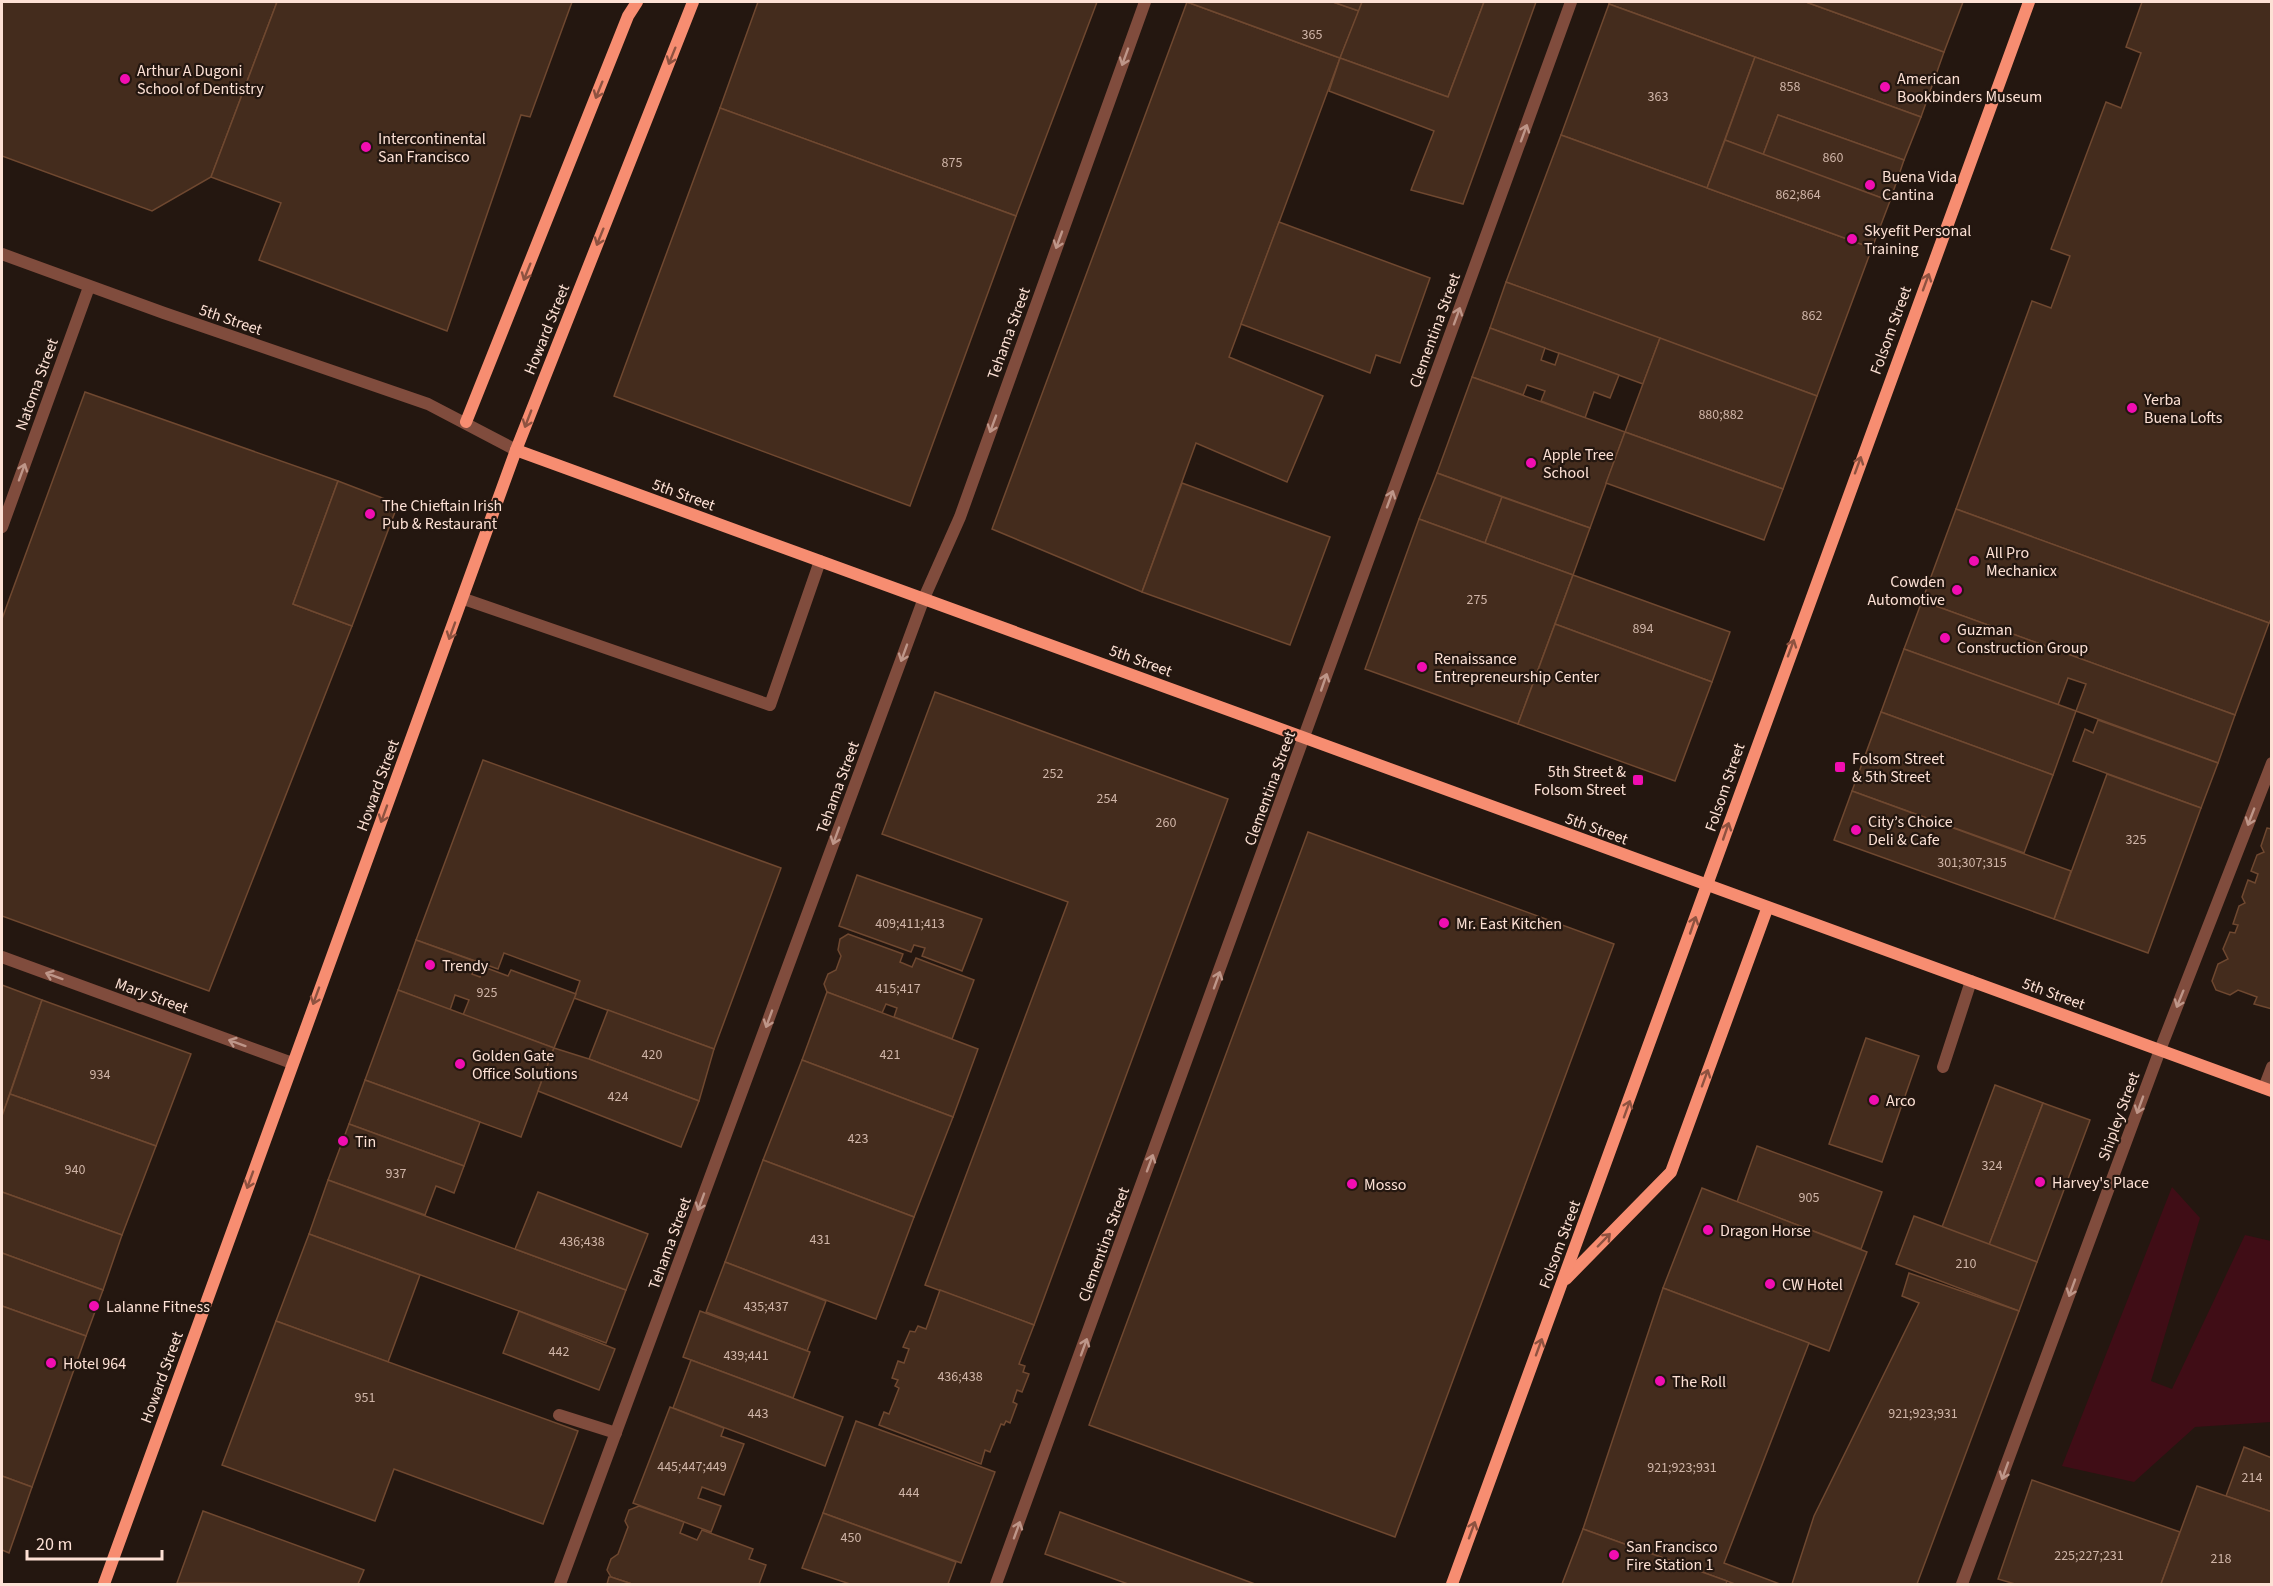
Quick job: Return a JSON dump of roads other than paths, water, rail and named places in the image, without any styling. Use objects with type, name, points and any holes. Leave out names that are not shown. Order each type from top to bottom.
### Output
[{"type":"main road","points":[[466,422],[628,16],[637,2]]},
{"type":"main road","name":"Howard Street","points":[[104,1584],[292,1063],[464,599],[516,450],[693,2]]},
{"type":"main road","name":"Folsom Street","points":[[1452,1584],[1707,887],[1756,744],[2029,2]]},
{"type":"main road","name":"5th Street","points":[[516,450],[1767,909],[2268,1090]]},
{"type":"main road","points":[[1563,1282],[1671,1172],[1767,909]]},
{"type":"street","name":"Tehama Street","points":[[560,1584],[924,598],[960,518],[1144,2]]},
{"type":"street","name":"Clementina Street","points":[[996,1584],[1571,2]]},
{"type":"street","name":"5th Street","points":[[2,254],[428,404],[516,450]]},
{"type":"street","name":"Natoma Street","points":[[2,527],[89,286]]},
{"type":"street","points":[[464,599],[770,705],[820,561]]},
{"type":"street","name":"Shipley Street","points":[[1962,1584],[2160,1050],[2271,763]]},
{"type":"street","name":"Mary Street","points":[[2,957],[292,1063]]},
{"type":"street","points":[[1943,1067],[1971,981]]},
{"type":"street","points":[[2268,1090],[2271,1067]]},
{"type":"street","points":[[559,1415],[616,1433]]},
{"type":"place","name":"Arthur A Dugoni School of Dentistry","points":[[125,79]]},
{"type":"place","name":"American Bookbinders Museum","points":[[1885,87]]},
{"type":"place","name":"Intercontinental San Francisco","points":[[366,147]]},
{"type":"place","name":"Buena Vida Cantina","points":[[1870,185]]},
{"type":"place","name":"Skyefit Personal Training","points":[[1852,239]]},
{"type":"place","name":"Yerba Buena Lofts","points":[[2132,408]]},
{"type":"place","name":"Apple Tree School","points":[[1531,463]]},
{"type":"place","name":"The Chieftain Irish Pub & Restaurant","points":[[370,514]]},
{"type":"place","name":"All Pro Mechanicx","points":[[1974,561]]},
{"type":"place","name":"Cowden Automotive","points":[[1957,590]]},
{"type":"place","name":"Guzman Construction Group","points":[[1945,638]]},
{"type":"place","name":"Renaissance Entrepreneurship Center","points":[[1422,667]]},
{"type":"place","name":"Folsom Street & 5th Street","points":[[1840,767]]},
{"type":"place","name":"5th Street & Folsom Street","points":[[1638,780]]},
{"type":"place","name":"City’s Choice Deli & Cafe","points":[[1856,830]]},
{"type":"place","name":"Mr. East Kitchen","points":[[1444,923]]},
{"type":"place","name":"Trendy","points":[[430,965]]},
{"type":"place","name":"Golden Gate Office Solutions","points":[[460,1064]]},
{"type":"place","name":"Arco","points":[[1874,1100]]},
{"type":"place","name":"Tin","points":[[343,1141]]},
{"type":"place","name":"Harvey's Place","points":[[2040,1182]]},
{"type":"place","name":"Mosso","points":[[1352,1184]]},
{"type":"place","name":"Dragon Horse","points":[[1708,1230]]},
{"type":"place","name":"CW Hotel","points":[[1770,1284]]},
{"type":"place","name":"Lalanne Fitness","points":[[94,1306]]},
{"type":"place","name":"Hotel 964","points":[[51,1363]]},
{"type":"place","name":"The Roll","points":[[1660,1381]]},
{"type":"place","name":"San Francisco Fire Station 1","points":[[1614,1555]]}]
